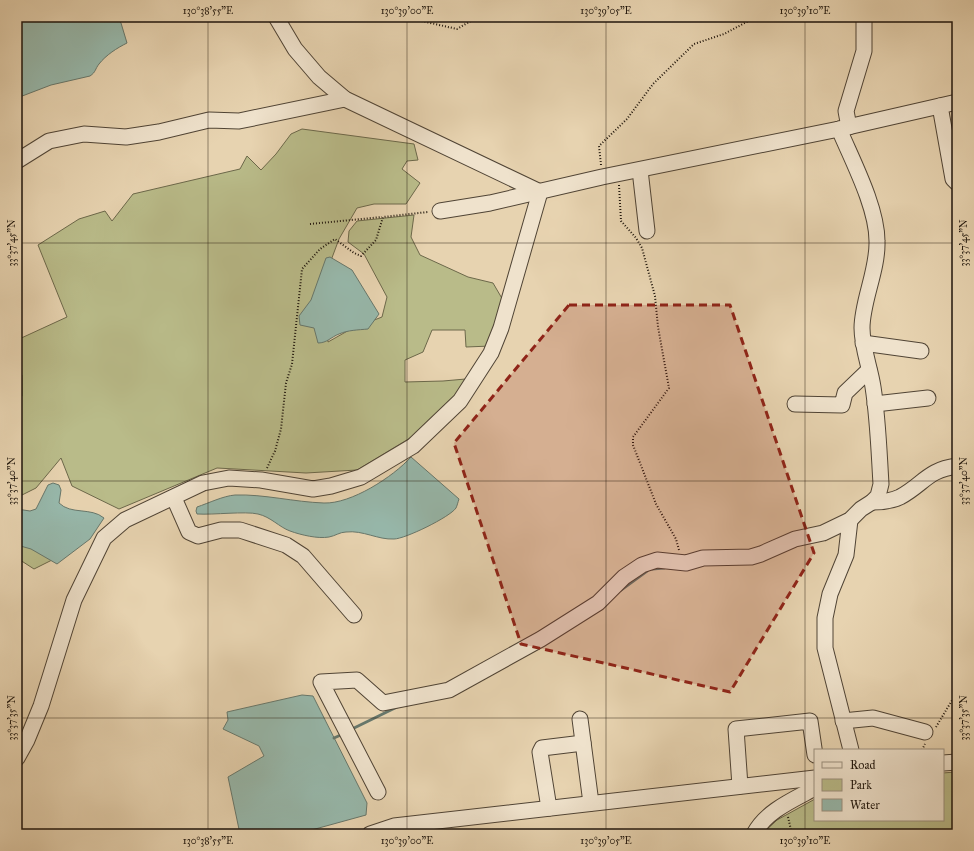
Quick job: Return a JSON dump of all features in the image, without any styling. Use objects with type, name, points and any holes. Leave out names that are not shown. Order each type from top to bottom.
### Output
[{"type":"street","points":[[276,17],[295,49],[319,77],[345,99],[540,192]]},
{"type":"street","points":[[378,792],[321,682],[357,680],[383,703],[449,690],[541,639],[598,604],[624,577],[642,565],[658,560],[686,563],[703,558],[722,556],[751,557],[795,539],[823,532],[850,520],[878,496],[881,484],[875,404],[863,343],[862,326],[875,263],[877,240],[869,201],[844,128],[846,111],[864,51],[864,17]]},
{"type":"street","points":[[17,161],[49,141],[84,134],[126,137],[159,132],[209,120],[239,121],[345,99]]},
{"type":"street","points":[[440,211],[490,203],[617,174],[844,128],[957,102]]},
{"type":"street","points":[[940,106],[953,179],[957,183]]},
{"type":"street","points":[[640,170],[647,231]]},
{"type":"street","points":[[17,758],[27,740],[41,706],[74,600],[104,538],[125,520],[203,483],[229,478],[261,480],[313,488],[331,486],[361,477],[413,446],[460,401],[491,353],[501,328],[540,192]]},
{"type":"street","points":[[863,343],[921,351]]},
{"type":"street","points":[[795,404],[842,405],[846,393],[869,370]]},
{"type":"street","points":[[875,404],[928,398]]},
{"type":"street","points":[[872,502],[899,498],[927,476],[942,468],[957,466]]},
{"type":"street","points":[[174,498],[189,532],[198,536],[221,530],[240,530],[286,545],[303,556],[354,615]]},
{"type":"street","points":[[850,520],[846,555],[830,594],[825,618],[825,648],[851,749]]},
{"type":"street","points":[[844,721],[873,718],[929,734]]},
{"type":"street","points":[[580,719],[591,803]]},
{"type":"street","points":[[740,786],[736,729],[810,721],[814,749]]},
{"type":"street","points":[[549,808],[540,752],[542,748],[583,743]]},
{"type":"street","points":[[944,763],[957,762]]},
{"type":"street","points":[[370,834],[394,826],[814,778]]},
{"type":"street","points":[[754,834],[758,826],[774,811],[814,789]]},
{"type":"path","points":[[404,17],[457,29],[478,17]]},
{"type":"path","points":[[602,178],[599,146],[627,119],[653,84],[668,68],[699,41],[719,36],[756,17]]},
{"type":"path","points":[[617,174],[621,221],[642,248],[649,278],[654,290],[658,327],[669,388],[633,437],[633,445],[656,504],[676,539],[680,552],[680,562]]},
{"type":"path","points":[[310,224],[440,211]]},
{"type":"path","points":[[261,480],[275,451],[281,429],[286,383],[292,364],[302,269],[320,249],[335,239],[354,253],[361,256],[376,240],[383,216]]},
{"type":"path","points":[[922,749],[929,734],[957,692]]},
{"type":"path","points":[[785,805],[791,830],[798,834]]},
{"type":"highlighted area","points":[[569,305],[730,305],[814,553],[730,692],[521,644],[454,443]]},
{"type":"green space","points":[[302,129],[414,144],[418,160],[407,161],[402,169],[420,183],[406,204],[374,204],[357,208],[339,239],[317,298],[326,322],[328,342],[351,329],[382,317],[387,297],[364,254],[348,242],[349,231],[357,221],[414,215],[411,237],[420,255],[468,277],[493,283],[507,307],[491,346],[466,347],[465,330],[432,330],[423,352],[405,360],[405,382],[477,378],[415,435],[357,470],[306,473],[217,468],[119,509],[72,486],[61,458],[36,488],[22,495],[17,493],[17,402],[22,396],[22,375],[17,374],[17,355],[19,354],[17,340],[67,317],[38,245],[79,219],[105,211],[112,221],[133,194],[240,169],[247,156],[261,170],[276,154],[291,134]]},
{"type":"green space","points":[[17,531],[54,559],[34,569],[17,558]]},
{"type":"green space","points":[[955,772],[957,774],[957,834],[762,834],[777,820],[814,800],[814,821],[944,821],[944,773]]},
{"type":"water","points":[[17,17],[116,17],[121,23],[127,43],[116,49],[105,58],[90,76],[51,85],[17,98]]},
{"type":"water","points":[[330,257],[352,270],[379,314],[368,329],[353,330],[336,335],[324,342],[318,343],[314,328],[300,325],[299,316],[311,300],[326,258]]},
{"type":"water","points":[[411,457],[459,499],[456,508],[445,517],[417,532],[400,538],[388,539],[358,532],[342,533],[329,537],[315,537],[290,531],[263,515],[252,513],[197,514],[196,511],[197,507],[221,498],[235,495],[324,503],[335,502],[359,494],[383,481]]},
{"type":"water","points":[[53,483],[59,485],[61,490],[59,503],[64,507],[93,513],[104,518],[90,539],[57,564],[31,549],[17,545],[17,509],[30,511],[36,509],[48,485]]},
{"type":"water","points":[[302,695],[313,696],[367,803],[366,815],[297,834],[240,834],[228,777],[264,756],[259,746],[223,729],[228,720],[227,712]]},
{"type":"waterway","points":[[652,569],[664,568]]},
{"type":"waterway","points":[[621,590],[647,571]]},
{"type":"waterway","points":[[350,730],[397,707]]},
{"type":"waterway","points":[[334,738],[343,734]]}]
